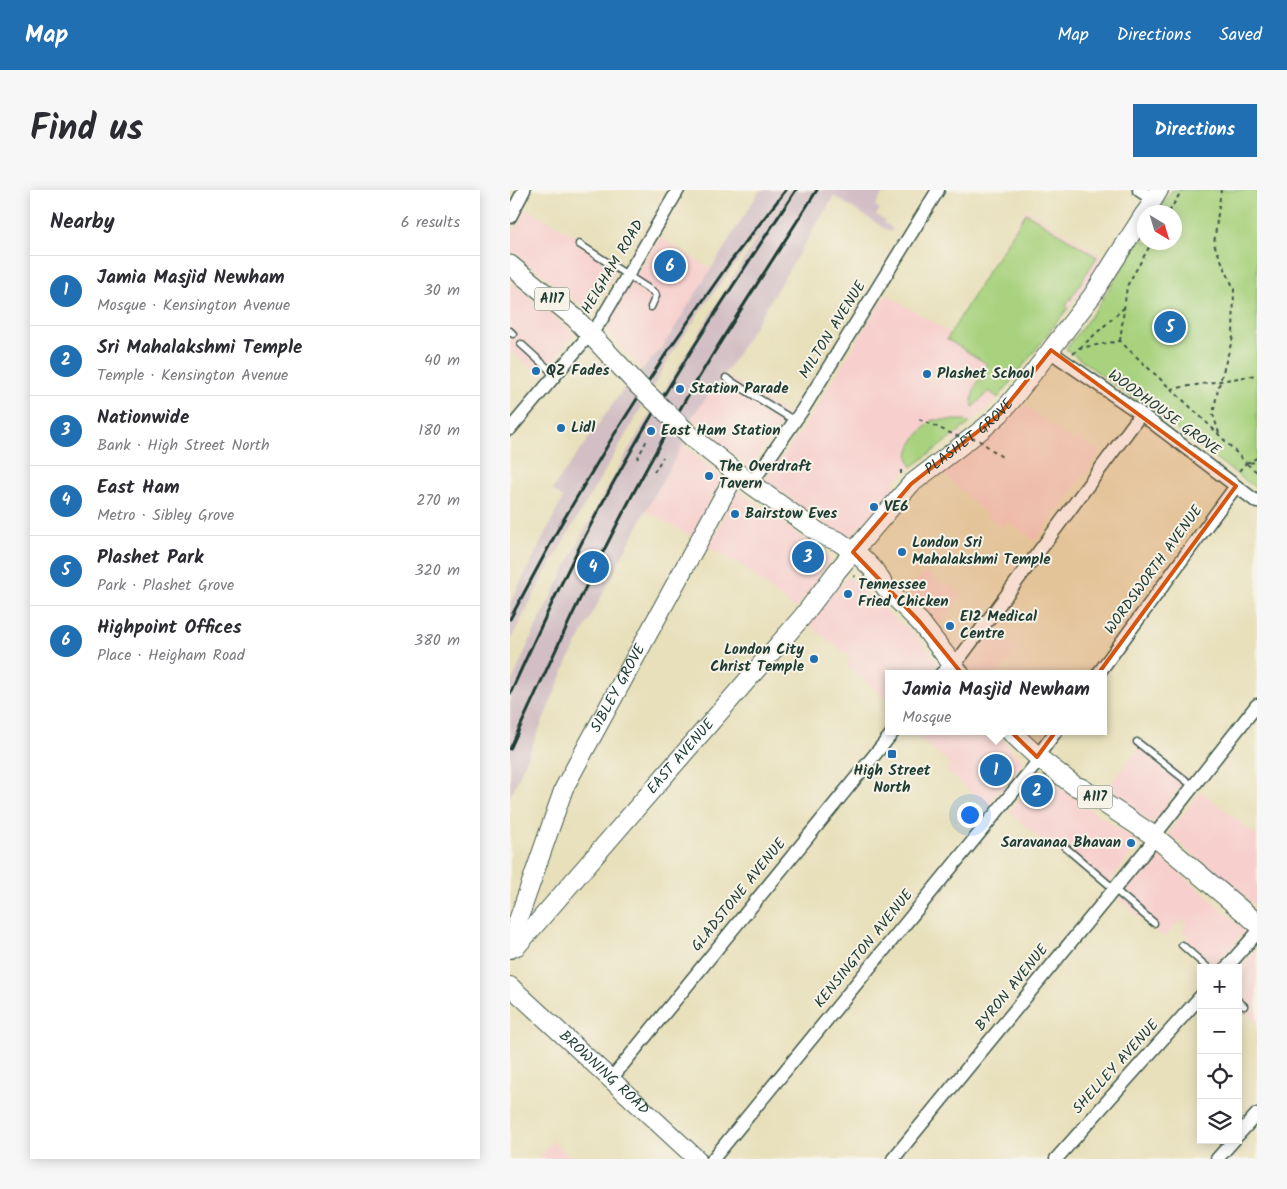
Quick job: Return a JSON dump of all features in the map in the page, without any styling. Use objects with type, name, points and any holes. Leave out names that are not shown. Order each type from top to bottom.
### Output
[{"type":"main road","name":"PLASHET GROVE","points":[[852,566],[911,484],[1000,414],[1058,356],[1148,201]]},
{"type":"main road","name":"A117","points":[[510,265],[576,318],[638,385],[693,438],[744,479],[822,535],[827,546],[852,566],[873,569],[886,588],[920,622],[951,670]]},
{"type":"main road","name":"SIBLEY GROVE","points":[[510,945],[516,933],[516,926],[564,788],[744,479]]},
{"type":"main road","name":"EAST AVENUE","points":[[510,949],[517,946],[803,616],[852,566]]},
{"type":"main road","name":"A117","points":[[1014,735],[1038,758],[1075,786],[1155,837],[1257,923]]},
{"type":"main road","points":[[521,912],[537,923]]},
{"type":"main road","name":"BROWNING ROAD","points":[[510,986],[697,1159]]},
{"type":"street","points":[[510,217],[524,190]]},
{"type":"street","name":"HEIGHAM ROAD","points":[[510,430],[591,334],[678,190]]},
{"type":"street","name":"MILTON AVENUE","points":[[744,479],[795,421],[938,190]]},
{"type":"street","name":"WOODHOUSE GROVE","points":[[1058,356],[1141,414],[1257,502]]},
{"type":"street","points":[[951,670],[1141,414]]},
{"type":"street","name":"WORDSWORTH AVENUE","points":[[1101,670],[1233,484]]},
{"type":"street","name":"BYRON AVENUE","points":[[893,1159],[1114,889],[1257,705]]},
{"type":"street","name":"GLADSTONE AVENUE","points":[[611,1079],[891,735]]},
{"type":"street","points":[[1038,758],[1053,735]]},
{"type":"street","name":"KENSINGTON AVENUE","points":[[713,1159],[1038,758]]},
{"type":"street","points":[[1230,964],[1257,933]]},
{"type":"street","name":"SHELLEY AVENUE","points":[[1056,1159],[1197,1000]]},
{"type":"street","points":[[1242,1131],[1257,1114]]},
{"type":"street","points":[[1217,1159],[1230,1144]]},
{"type":"lane","points":[[579,244],[655,293],[656,296],[651,307]]},
{"type":"lane","points":[[521,344],[556,374]]},
{"type":"lane","points":[[726,378],[795,421]]},
{"type":"lane","points":[[1137,742],[1193,786]]},
{"type":"lane","points":[[1066,848],[1154,923]]},
{"type":"lane","points":[[1182,945],[1203,964]]},
{"type":"path","points":[[1174,205],[1182,190]]},
{"type":"path","points":[[1219,433],[1214,414],[1220,381],[1233,337],[1234,289],[1214,244],[1221,190]]},
{"type":"path","points":[[1120,341],[1128,286],[1148,250]]},
{"type":"path","points":[[1079,348],[1124,307]]},
{"type":"path","points":[[1058,356],[1079,348],[1120,341]]},
{"type":"path","points":[[1120,341],[1169,389],[1219,433],[1246,463],[1257,472]]},
{"type":"path","points":[[1169,389],[1257,375]]},
{"type":"path","points":[[919,419],[957,436],[977,439],[1002,457]]},
{"type":"path","points":[[637,459],[647,440]]},
{"type":"path","points":[[654,472],[663,456]]},
{"type":"path","points":[[1233,484],[1246,463],[1257,458]]},
{"type":"path","points":[[1246,463],[1257,462]]},
{"type":"path","points":[[901,468],[901,475]]},
{"type":"highlighted area","points":[[1051,350],[1236,486],[1037,757],[1001,722],[920,622],[853,552],[911,484],[1000,414]]},
{"type":"shaded area","points":[[760,190],[885,190],[875,206],[880,209],[876,215],[893,228],[890,232],[834,196],[729,368],[691,418],[683,444],[644,514],[568,661],[510,798],[510,686],[534,631],[582,535],[627,452],[764,226],[705,304],[671,355],[545,573],[510,641],[510,603],[563,498],[552,490],[625,387],[662,348]]},
{"type":"shaded area","points":[[526,209],[574,235],[620,264],[590,312],[510,251],[510,237]]},
{"type":"shaded area","name":"Plashet School","points":[[1026,209],[1102,257],[1080,293],[992,405],[956,434],[976,436],[986,440],[1023,404],[1073,441],[1077,437],[1100,453],[1035,541],[1007,521],[1002,527],[942,472],[979,445],[974,443],[957,442],[949,439],[901,475],[893,483],[897,486],[850,539],[833,530],[765,480],[804,427],[886,294],[950,333]]},
{"type":"shaded area","points":[[660,237],[711,269],[662,348],[641,369],[603,326]]},
{"type":"shaded area","points":[[510,281],[575,334],[540,376],[510,351]]},
{"type":"shaded area","points":[[724,374],[788,414],[750,468],[691,418]]},
{"type":"shaded area","points":[[683,444],[722,478],[691,536],[646,511]]},
{"type":"shaded area","points":[[738,490],[832,560],[795,609],[738,563],[708,548]]},
{"type":"shaded area","points":[[925,571],[945,587],[948,583],[961,594],[938,625],[906,589],[912,582],[915,583]]},
{"type":"shaded area","points":[[848,577],[903,626],[905,624],[939,663],[933,670],[885,670],[885,698],[845,665],[851,658],[808,624]]},
{"type":"shaded area","points":[[993,631],[1017,649],[1001,670],[972,670],[967,664]]},
{"type":"shaded area","points":[[917,735],[997,735],[1024,762],[988,806],[947,772],[951,765]]},
{"type":"shaded area","points":[[1136,738],[1187,778],[1152,823],[1104,792],[1139,748],[1132,742]]},
{"type":"shaded area","points":[[1042,774],[1091,810],[1140,842],[1109,883],[1103,886],[1046,844],[1009,812],[1039,775]]},
{"type":"shaded area","points":[[1201,791],[1257,836],[1257,907],[1168,834]]},
{"type":"shaded area","points":[[1156,854],[1210,898],[1245,931],[1216,964],[1209,964],[1184,941],[1188,936],[1182,931],[1187,924],[1181,919],[1164,938],[1119,900]]},
{"type":"shaded area","points":[[1257,948],[1257,1023],[1242,1010],[1242,965]]},
{"type":"shaded area","points":[[553,1141],[572,1159],[538,1159]]},
{"type":"green space","points":[[1172,190],[1257,190],[1257,489],[1066,349],[1099,305],[1137,244],[1137,250],[1182,250],[1182,205],[1162,205]]},
{"type":"green space","points":[[1026,213],[1097,257],[1066,306],[1068,308],[998,398],[989,391],[973,407],[974,390],[987,364],[947,339]]},
{"type":"green space","points":[[932,420],[965,420],[970,423],[912,467],[908,454],[910,448],[917,436]]},
{"type":"railway","points":[[510,619],[561,524],[612,438],[667,352],[730,262],[786,190]]},
{"type":"railway","points":[[510,694],[597,512],[649,419],[796,190]]},
{"type":"railway","points":[[510,749],[594,570],[649,464],[752,291],[817,190]]},
{"type":"place","name":"Highpoint Offices","points":[[670,266]]},
{"type":"place","name":"Plashet Park","points":[[1170,327]]},
{"type":"place","name":"QZ Fades","points":[[536,371]]},
{"type":"place","name":"Plashet School","points":[[927,374]]},
{"type":"place","name":"Station Parade","points":[[680,389]]},
{"type":"place","name":"Lidl","points":[[561,428]]},
{"type":"place","name":"East Ham Station","points":[[651,431]]},
{"type":"place","name":"The Overdraft Tavern","points":[[709,476]]},
{"type":"place","name":"VE6","points":[[874,507]]},
{"type":"place","name":"Bairstow Eves","points":[[735,514]]},
{"type":"place","name":"London Sri Mahalakshmi Temple","points":[[902,552]]},
{"type":"place","name":"Nationwide","points":[[808,557]]},
{"type":"place","name":"East Ham","points":[[593,567]]},
{"type":"place","name":"Tennessee Fried Chicken","points":[[848,594]]},
{"type":"place","name":"E12 Medical Centre","points":[[950,626]]},
{"type":"place","name":"London City Christ Temple","points":[[814,659]]},
{"type":"place","name":"High Street North","points":[[892,754]]},
{"type":"place","name":"Jamia Masjid Newham","points":[[996,770]]},
{"type":"place","name":"Sri Mahalakshmi Temple","points":[[1037,791]]},
{"type":"place","name":"Saravanaa Bhavan","points":[[1131,843]]}]
